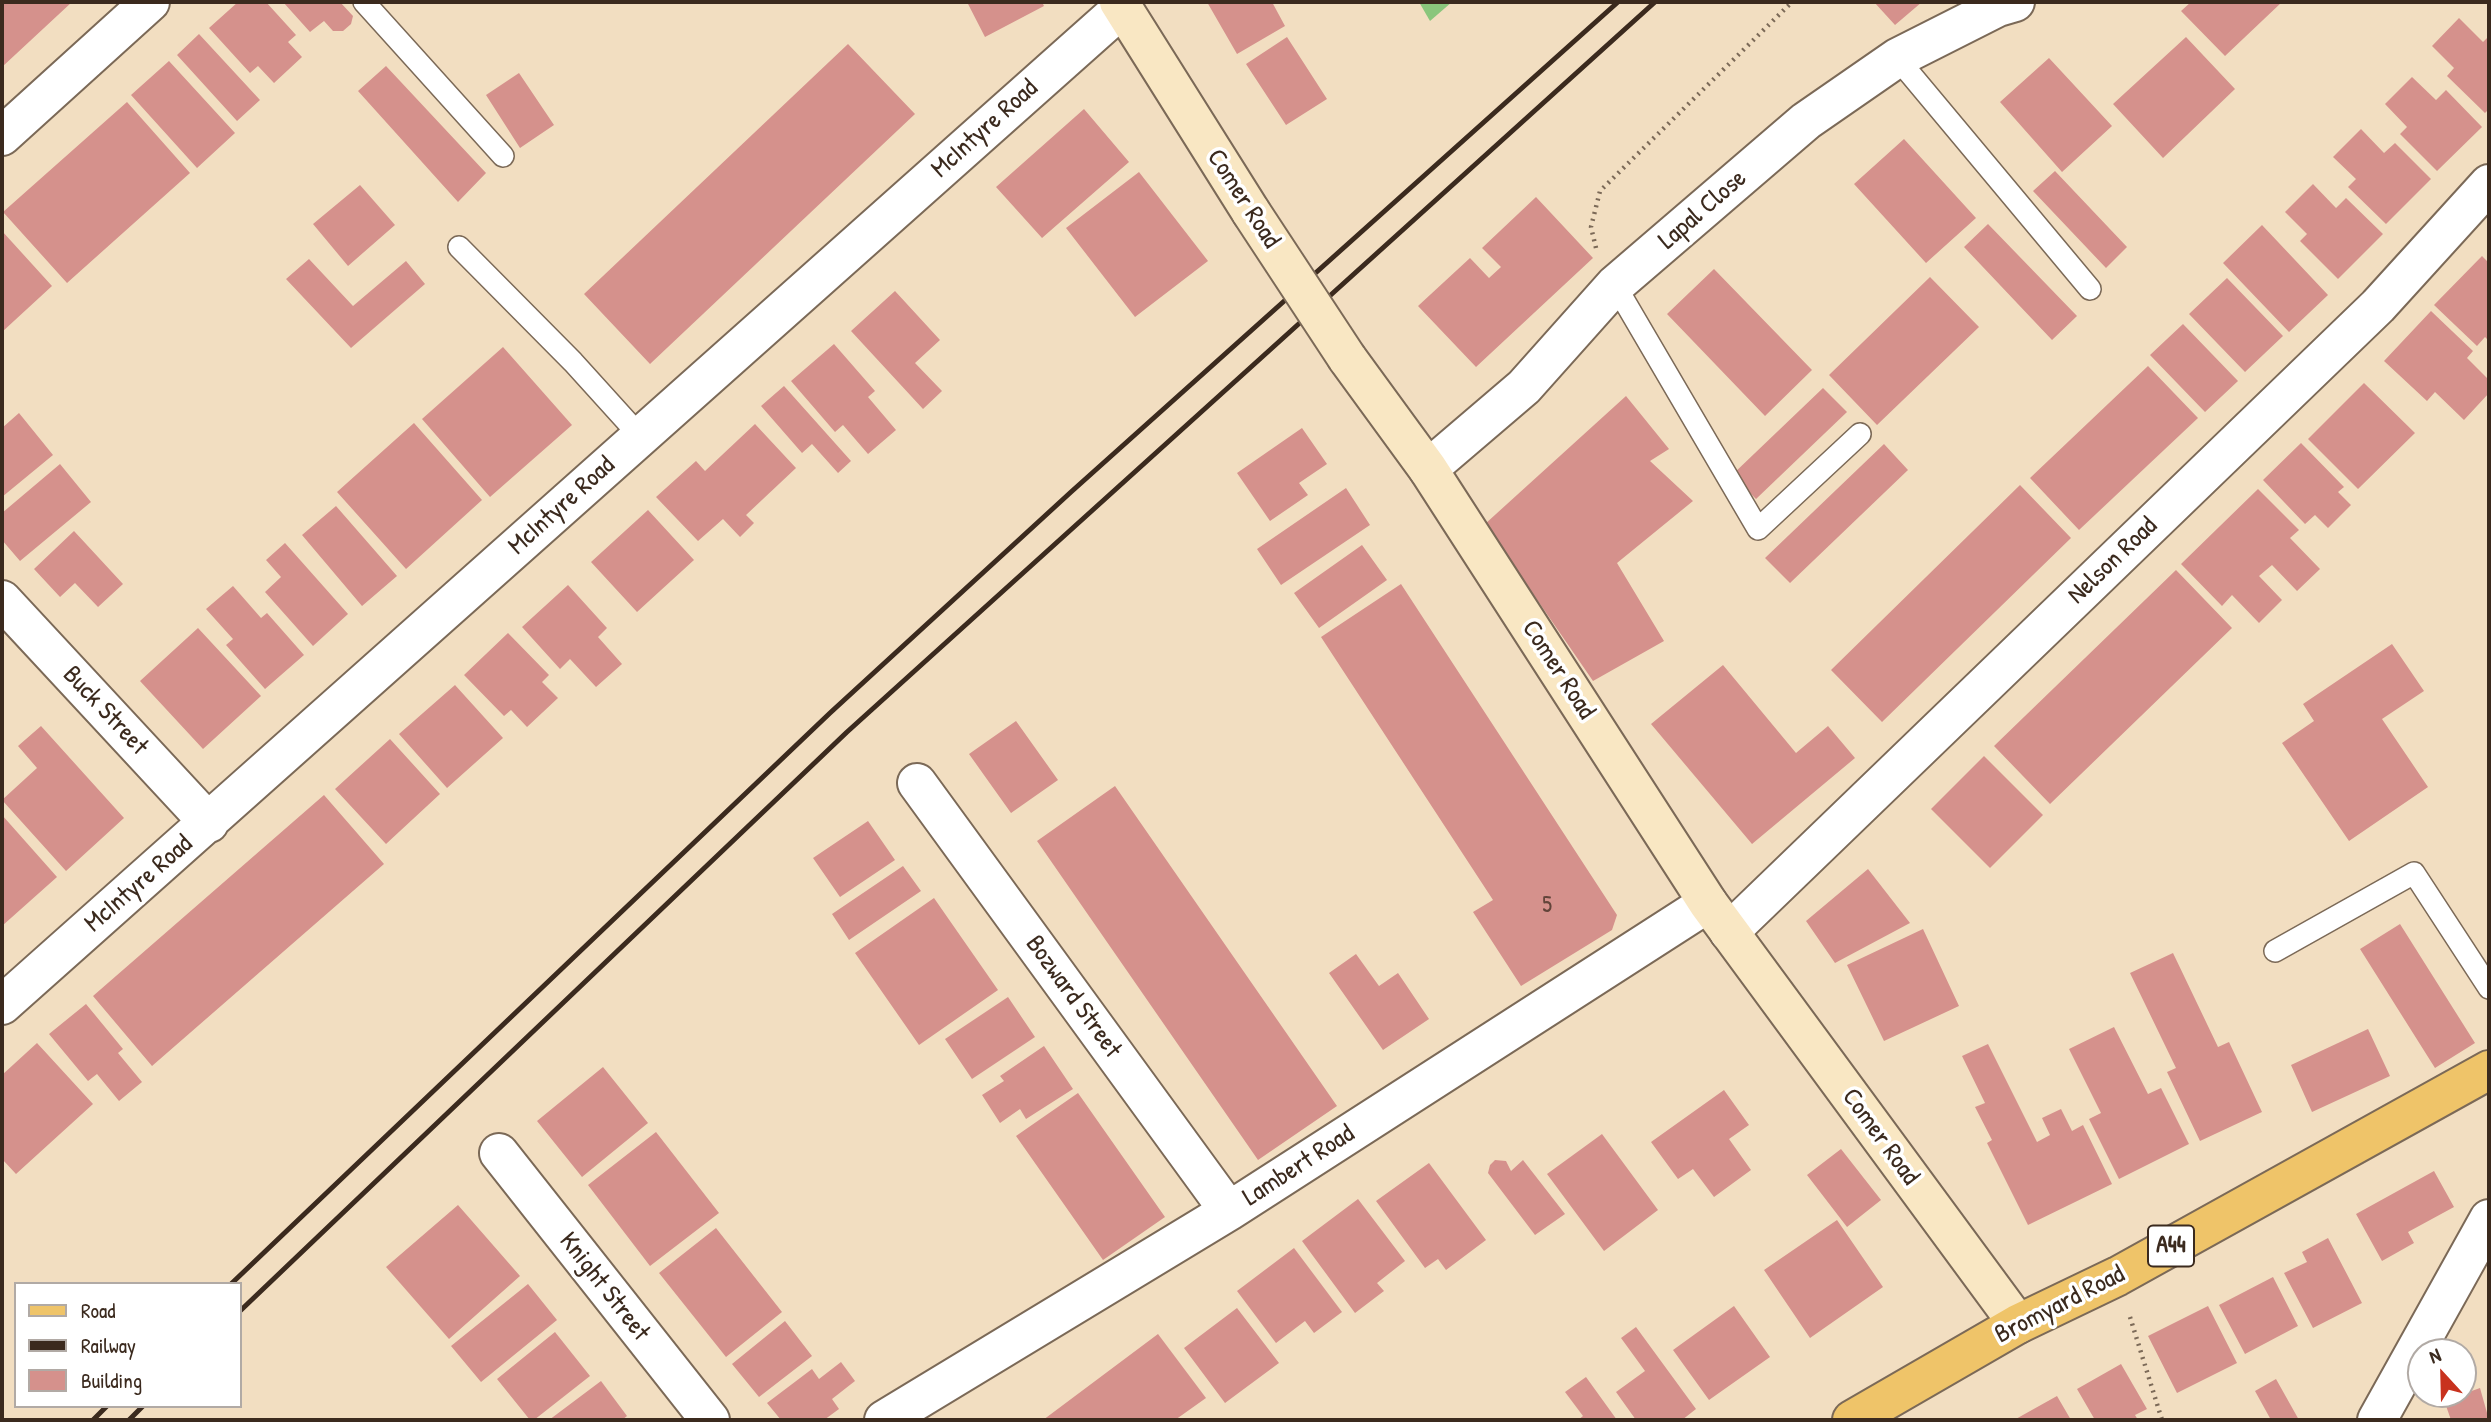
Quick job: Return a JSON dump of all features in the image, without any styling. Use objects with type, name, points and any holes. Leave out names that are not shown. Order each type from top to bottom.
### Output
[{"type":"main road","name":"Bromyard Road","points":[[1852,1420],[2018,1324],[2118,1276],[2489,1070]]},
{"type":"street","points":[[2,136],[150,2]]},
{"type":"street","name":"Lapal Close","points":[[1428,469],[1524,387],[1615,285],[1806,121],[1896,58],[1998,7],[2015,2]]},
{"type":"street","name":"Comer Road","points":[[1121,5],[1251,212],[1347,358],[1428,469],[1719,917],[2018,1324]]},
{"type":"street","name":"McIntyre Road","points":[[2,1005],[209,823],[1121,5]]},
{"type":"street","name":"Nelson Road","points":[[1719,917],[2378,306],[2489,184]]},
{"type":"street","name":"Buck Street","points":[[2,600],[209,823]]},
{"type":"street","name":"Bozward Street","points":[[917,783],[1229,1211]]},
{"type":"street","name":"Lambert Road","points":[[884,1420],[1719,917]]},
{"type":"street","name":"Knight Street","points":[[499,1153],[709,1420]]},
{"type":"street","points":[[2377,1420],[2489,1219]]},
{"type":"lane","points":[[364,2],[503,156]]},
{"type":"lane","points":[[1896,58],[2090,289]]},
{"type":"lane","points":[[459,247],[573,362],[640,436]]},
{"type":"lane","points":[[1615,285],[1758,529],[1860,434]]},
{"type":"lane","points":[[2275,951],[2414,873],[2489,988]]},
{"type":"path","points":[[1615,285],[1597,253],[1591,227],[1600,191],[1792,2]]},
{"type":"path","points":[[2118,1276],[2162,1420]]},
{"type":"green space","points":[[1419,2],[1452,2],[1430,21]]},
{"type":"building","points":[[2,2],[72,2],[2,67]]},
{"type":"building","points":[[238,2],[266,2],[296,35],[288,42],[302,57],[274,83],[258,66],[250,73],[209,28]]},
{"type":"building","points":[[283,2],[340,2],[353,16],[351,24],[343,31],[333,31],[324,21],[310,32]]},
{"type":"building","points":[[967,2],[1042,2],[1044,6],[985,37]]},
{"type":"building","points":[[1207,2],[1272,2],[1285,26],[1237,54]]},
{"type":"building","points":[[1874,2],[1922,2],[1895,25]]},
{"type":"building","points":[[2191,2],[2282,2],[2225,56],[2181,11]]},
{"type":"building","points":[[2459,18],[2483,42],[2489,36],[2489,109],[2485,113],[2447,76],[2454,68],[2432,46]]},
{"type":"building","points":[[199,34],[260,100],[237,121],[177,55]]},
{"type":"building","points":[[1287,37],[1327,99],[1286,125],[1246,64]]},
{"type":"building","points":[[2186,37],[2235,89],[2163,158],[2113,104]]},
{"type":"building","points":[[848,44],[915,114],[650,364],[584,294]]},
{"type":"building","points":[[2049,58],[2112,126],[2062,172],[2000,102]]},
{"type":"building","points":[[169,61],[235,133],[197,168],[131,95]]},
{"type":"building","points":[[386,66],[486,173],[458,202],[358,91]]},
{"type":"building","points":[[519,73],[554,125],[520,148],[486,95]]},
{"type":"building","points":[[2412,77],[2436,100],[2446,90],[2482,127],[2437,171],[2400,134],[2407,127],[2385,104]]},
{"type":"building","points":[[127,102],[190,173],[67,283],[3,212]]},
{"type":"building","points":[[1084,109],[1129,162],[1042,238],[996,187]]},
{"type":"building","points":[[2361,129],[2384,153],[2395,143],[2431,179],[2386,224],[2348,187],[2356,179],[2333,157]]},
{"type":"building","points":[[1904,139],[1976,218],[1926,263],[1854,184]]},
{"type":"building","points":[[2055,171],[2127,247],[2106,268],[2033,191]]},
{"type":"building","points":[[1139,172],[1208,261],[1135,317],[1066,228]]},
{"type":"building","points":[[2313,184],[2336,208],[2346,198],[2383,234],[2338,279],[2300,241],[2307,234],[2285,212]]},
{"type":"building","points":[[360,185],[395,225],[348,266],[313,224]]},
{"type":"building","points":[[1536,197],[1593,258],[1476,367],[1418,306],[1470,258],[1489,278],[1501,267],[1482,248]]},
{"type":"building","points":[[1988,224],[2077,316],[2052,340],[1964,247]]},
{"type":"building","points":[[2262,225],[2328,295],[2289,332],[2223,263]]},
{"type":"building","points":[[2,231],[52,286],[2,332]]},
{"type":"building","points":[[2482,256],[2489,263],[2489,341],[2485,337],[2477,346],[2434,305]]},
{"type":"building","points":[[309,259],[353,306],[406,261],[425,284],[351,348],[286,279]]},
{"type":"building","points":[[1714,269],[1812,370],[1765,416],[1667,314]]},
{"type":"building","points":[[1930,277],[1979,327],[1877,425],[1829,375]]},
{"type":"building","points":[[2227,278],[2283,336],[2245,372],[2189,314]]},
{"type":"building","points":[[895,291],[940,340],[915,363],[942,391],[923,409],[851,331]]},
{"type":"building","points":[[2431,311],[2473,351],[2467,358],[2489,380],[2489,393],[2464,420],[2435,392],[2427,401],[2384,361]]},
{"type":"building","points":[[2183,324],[2238,381],[2205,412],[2150,355]]},
{"type":"building","points":[[834,344],[875,391],[868,397],[896,430],[868,454],[843,425],[835,432],[791,381]]},
{"type":"building","points":[[503,347],[572,425],[490,497],[422,419]]},
{"type":"building","points":[[2148,366],[2198,418],[2079,530],[2030,478]]},
{"type":"building","points":[[2364,383],[2415,433],[2358,489],[2308,439]]},
{"type":"building","points":[[784,386],[851,461],[838,473],[812,444],[802,453],[761,406]]},
{"type":"building","points":[[1823,388],[1847,412],[1756,499],[1732,475]]},
{"type":"building","points":[[1626,396],[1669,449],[1650,461],[1693,501],[1617,563],[1664,641],[1593,681],[1485,524]]},
{"type":"building","points":[[19,413],[53,455],[2,497],[2,428]]},
{"type":"building","points":[[414,423],[482,500],[406,569],[337,492]]},
{"type":"building","points":[[755,424],[796,468],[746,515],[754,523],[740,537],[723,519],[698,541],[656,497],[696,461],[705,471]]},
{"type":"building","points":[[1302,428],[1327,464],[1299,483],[1308,495],[1270,521],[1237,473]]},
{"type":"building","points":[[2301,443],[2344,487],[2338,492],[2351,505],[2328,528],[2315,515],[2305,524],[2263,480]]},
{"type":"building","points":[[1884,444],[1908,470],[1790,583],[1765,558]]},
{"type":"building","points":[[60,464],[91,502],[20,561],[2,540],[2,513]]},
{"type":"building","points":[[2020,485],[2071,538],[1882,722],[1831,670]]},
{"type":"building","points":[[1346,488],[1370,525],[1281,585],[1257,549]]},
{"type":"building","points":[[2258,489],[2299,530],[2290,538],[2320,569],[2297,591],[2272,565],[2259,576],[2282,600],[2259,623],[2232,595],[2222,606],[2181,564]]},
{"type":"building","points":[[336,506],[397,576],[362,606],[302,535]]},
{"type":"building","points":[[648,510],[694,560],[637,612],[591,562]]},
{"type":"building","points":[[74,531],[123,584],[98,607],[75,583],[60,597],[34,569]]},
{"type":"building","points":[[285,543],[348,614],[313,646],[265,592],[281,577],[266,560]]},
{"type":"building","points":[[1362,545],[1387,580],[1319,628],[1294,593]]},
{"type":"building","points":[[2176,570],[2232,628],[2050,804],[1994,746]]},
{"type":"building","points":[[1401,584],[1617,915],[1612,930],[1521,986],[1473,912],[1493,900],[1321,637]]},
{"type":"building","points":[[568,585],[607,628],[598,637],[622,664],[596,687],[570,659],[560,669],[522,627]]},
{"type":"building","points":[[233,586],[261,618],[267,613],[304,655],[265,689],[226,645],[233,639],[206,609]]},
{"type":"building","points":[[198,628],[261,696],[203,749],[140,681]]},
{"type":"building","points":[[508,633],[549,675],[542,682],[558,698],[527,727],[511,710],[504,716],[464,675]]},
{"type":"building","points":[[2392,644],[2424,691],[2382,719],[2428,787],[2349,841],[2282,743],[2314,721],[2303,704]]},
{"type":"building","points":[[1723,665],[1796,753],[1828,726],[1855,758],[1752,844],[1651,724]]},
{"type":"building","points":[[455,685],[503,738],[447,788],[399,734]]},
{"type":"building","points":[[1016,721],[1058,780],[1011,813],[969,754]]},
{"type":"building","points":[[41,726],[124,818],[66,871],[2,800],[37,768],[18,746]]},
{"type":"building","points":[[390,739],[440,794],[386,844],[335,789]]},
{"type":"building","points":[[1984,756],[2043,815],[1990,868],[1931,809]]},
{"type":"building","points":[[1115,786],[1337,1106],[1258,1160],[1037,841]]},
{"type":"building","points":[[324,795],[384,864],[152,1066],[93,996]]},
{"type":"building","points":[[2,815],[57,877],[2,926]]},
{"type":"building","points":[[868,821],[895,860],[840,897],[813,858]]},
{"type":"building","points":[[903,866],[921,891],[849,940],[832,914]]},
{"type":"building","points":[[1868,869],[1910,923],[1835,963],[1806,921]]},
{"type":"building","points":[[934,898],[998,990],[919,1045],[855,953]]},
{"type":"building","points":[[2400,924],[2475,1043],[2435,1068],[2360,949]]},
{"type":"building","points":[[1923,929],[1959,1006],[1884,1041],[1847,965]]},
{"type":"building","points":[[2173,953],[2218,1047],[2229,1042],[2262,1112],[2200,1141],[2167,1072],[2176,1068],[2130,973]]},
{"type":"building","points":[[1356,954],[1379,986],[1398,973],[1429,1019],[1383,1050],[1329,973]]},
{"type":"building","points":[[1008,997],[1035,1037],[972,1079],[945,1039]]},
{"type":"building","points":[[86,1004],[123,1049],[118,1053],[142,1082],[119,1101],[97,1074],[88,1081],[49,1034]]},
{"type":"building","points":[[2114,1027],[2148,1094],[2161,1088],[2189,1144],[2119,1179],[2089,1119],[2101,1113],[2069,1049]]},
{"type":"building","points":[[2368,1029],[2390,1076],[2312,1112],[2291,1065]]},
{"type":"building","points":[[37,1043],[93,1104],[16,1174],[2,1159],[2,1075]]},
{"type":"building","points":[[1988,1044],[2037,1142],[2050,1135],[2042,1118],[2061,1109],[2072,1131],[2083,1125],[2112,1184],[2028,1225],[1987,1143],[1992,1140],[1975,1107],[1985,1103],[1962,1056]]},
{"type":"building","points":[[1044,1046],[1073,1089],[1026,1119],[1020,1109],[1000,1123],[982,1095],[1004,1081],[1000,1076]]},
{"type":"building","points":[[603,1067],[648,1123],[582,1177],[537,1121]]},
{"type":"building","points":[[1724,1090],[1749,1125],[1729,1139],[1751,1170],[1714,1197],[1693,1169],[1678,1179],[1651,1142]]},
{"type":"building","points":[[1078,1093],[1165,1217],[1103,1260],[1016,1136]]},
{"type":"building","points":[[656,1132],[719,1213],[650,1266],[588,1185]]},
{"type":"building","points":[[1602,1134],[1658,1210],[1604,1251],[1547,1174]]},
{"type":"building","points":[[1841,1149],[1881,1200],[1847,1227],[1807,1175]]},
{"type":"building","points":[[1495,1160],[1506,1161],[1511,1171],[1523,1160],[1565,1214],[1535,1235],[1488,1173]]},
{"type":"building","points":[[1429,1163],[1486,1240],[1446,1270],[1438,1259],[1425,1268],[1376,1201]]},
{"type":"building","points":[[2434,1171],[2454,1207],[2408,1232],[2414,1243],[2382,1261],[2356,1214]]},
{"type":"building","points":[[1358,1199],[1405,1261],[1377,1283],[1384,1291],[1355,1313],[1302,1241]]},
{"type":"building","points":[[458,1205],[520,1276],[449,1339],[386,1267]]},
{"type":"building","points":[[1837,1220],[1883,1287],[1810,1338],[1764,1270]]},
{"type":"building","points":[[716,1228],[782,1312],[726,1357],[659,1273]]},
{"type":"building","points":[[2328,1238],[2362,1303],[2313,1328],[2284,1273],[2307,1262],[2302,1252]]},
{"type":"building","points":[[1294,1248],[1342,1312],[1314,1333],[1305,1321],[1276,1343],[1237,1291]]},
{"type":"building","points":[[2273,1277],[2298,1326],[2245,1354],[2219,1305]]},
{"type":"building","points":[[528,1284],[557,1320],[481,1382],[451,1346]]},
{"type":"building","points":[[1734,1306],[1770,1357],[1709,1400],[1673,1350]]},
{"type":"building","points":[[2208,1306],[2237,1363],[2177,1393],[2148,1336]]},
{"type":"building","points":[[1237,1308],[1279,1363],[1225,1403],[1184,1348]]},
{"type":"building","points":[[785,1321],[812,1356],[759,1397],[732,1364]]},
{"type":"building","points":[[1636,1327],[1696,1409],[1682,1420],[1636,1420],[1616,1392],[1645,1371],[1621,1338]]},
{"type":"building","points":[[555,1332],[590,1376],[534,1420],[530,1420],[497,1379]]},
{"type":"building","points":[[1158,1334],[1206,1398],[1175,1420],[1043,1420]]},
{"type":"building","points":[[841,1362],[855,1381],[832,1399],[839,1409],[824,1420],[781,1420],[767,1403],[812,1369],[819,1379]]},
{"type":"building","points":[[2121,1364],[2147,1409],[2135,1415],[2138,1420],[2095,1420],[2077,1389]]},
{"type":"building","points":[[1586,1377],[1617,1420],[1578,1420],[1583,1416],[1565,1392]]},
{"type":"building","points":[[2276,1379],[2299,1420],[2271,1420],[2255,1391]]},
{"type":"building","points":[[601,1381],[627,1416],[622,1420],[549,1420]]},
{"type":"building","points":[[2480,1388],[2489,1420],[2451,1420],[2447,1408],[2477,1408],[2477,1389]]},
{"type":"building","points":[[2057,1396],[2071,1420],[2014,1420]]},
{"type":"railway","points":[[233,1282],[830,713],[1071,492],[1618,2]]},
{"type":"railway","points":[[242,1309],[847,732],[1655,2]]},
{"type":"railway","points":[[93,1420],[105,1408]]},
{"type":"railway","points":[[129,1420],[141,1408]]}]
